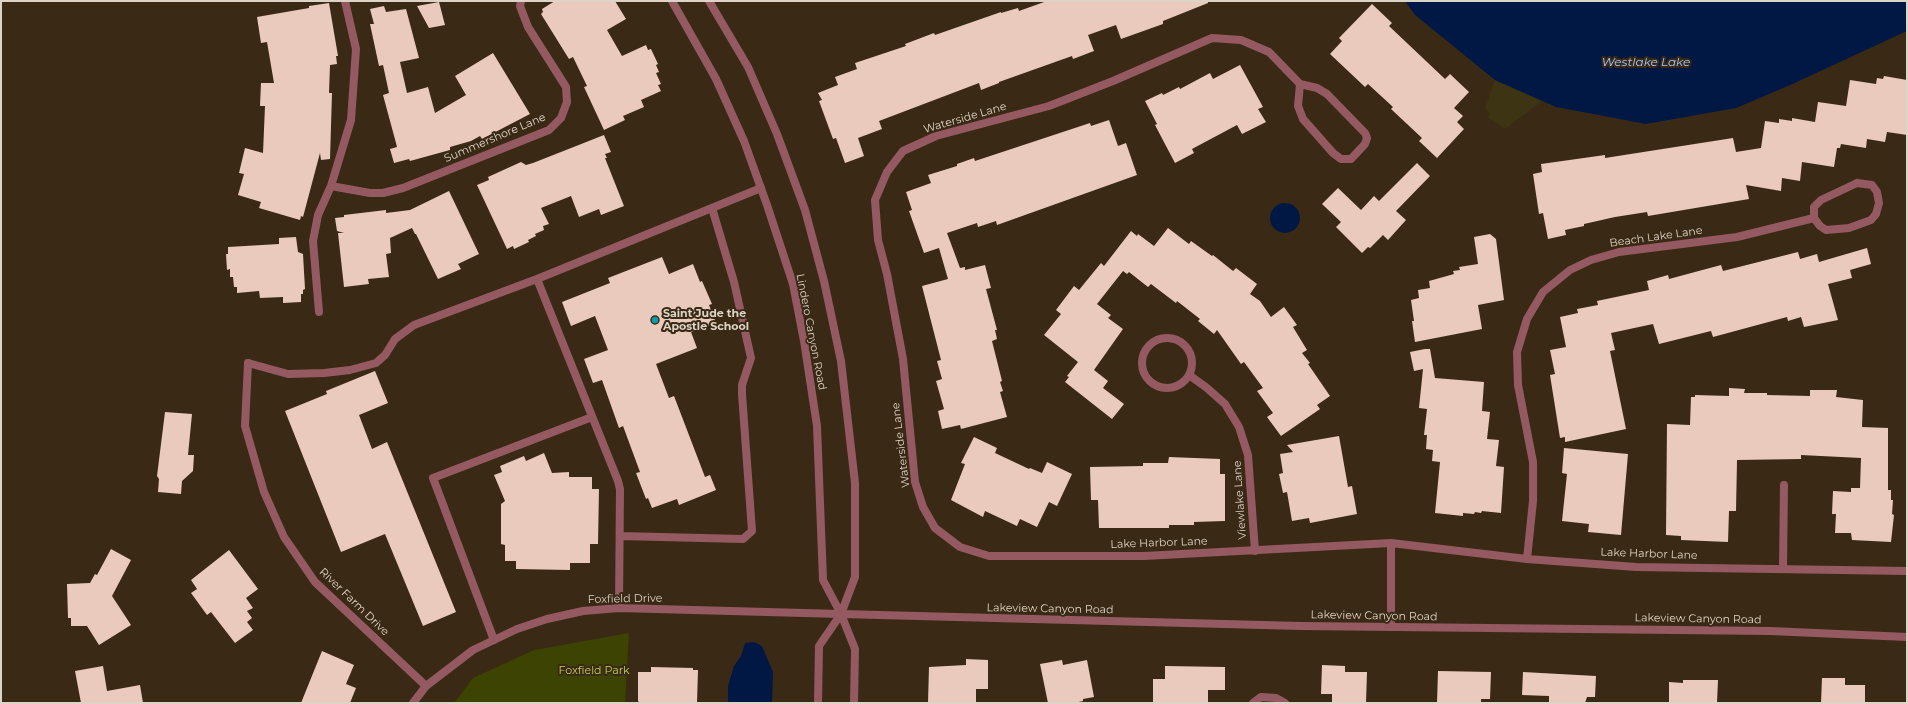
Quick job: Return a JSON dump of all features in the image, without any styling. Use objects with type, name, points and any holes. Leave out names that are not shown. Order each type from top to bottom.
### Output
[{"type":"street","points":[[318,312],[313,242],[318,215],[331,186],[351,120],[356,49],[345,1]]},
{"type":"street","name":"Summershore Lane","points":[[331,186],[370,193],[383,193],[403,188],[549,130],[561,118],[567,102],[566,87],[528,27],[520,6],[521,1]]},
{"type":"street","name":"Lindero Canyon Road","points":[[672,1],[716,79],[744,141],[793,284],[804,341],[817,426],[823,580],[841,614],[854,649],[854,703]]},
{"type":"street","name":"Lindero Canyon Road","points":[[708,1],[748,67],[777,134],[805,210],[824,281],[841,361],[855,483],[855,577],[841,614],[819,646],[818,703]]},
{"type":"street","name":"Waterside Lane","points":[[935,528],[923,507],[915,482],[903,359],[887,274],[878,240],[875,200],[887,172],[903,151],[936,136],[1048,106],[1113,81],[1212,38],[1242,40],[1269,52],[1300,84]]},
{"type":"street","points":[[1300,84],[1322,90],[1365,133],[1367,138],[1365,144],[1351,159],[1341,159],[1303,119],[1298,106],[1300,84]]},
{"type":"street","points":[[1857,183],[1872,185],[1877,192],[1879,203],[1876,214],[1871,220],[1849,228],[1826,230],[1820,226],[1814,218],[1814,207],[1821,200],[1857,183]]},
{"type":"street","points":[[619,608],[620,489],[618,480],[537,279],[761,188]]},
{"type":"street","points":[[620,536],[743,539],[752,531],[742,394],[742,385],[751,358],[734,282],[712,208]]},
{"type":"street","name":"Beach Lake Lane","points":[[1527,559],[1533,501],[1533,462],[1518,385],[1517,352],[1527,319],[1543,292],[1570,270],[1591,260],[1619,252],[1738,237],[1814,218]]},
{"type":"street","name":"River Farm Drive","points":[[426,686],[315,582],[284,538],[264,492],[245,426],[248,363],[288,374],[324,373],[350,370],[376,363],[385,355],[395,339],[414,325],[537,279]]},
{"type":"street","points":[[1171,338],[1179,341],[1186,346],[1190,354],[1192,362],[1189,375],[1182,383],[1175,387],[1159,388],[1146,379],[1143,372],[1143,355],[1147,347],[1158,340],[1171,338]]},
{"type":"street","name":"Viewlake Lane","points":[[1189,375],[1225,404],[1239,427],[1248,455],[1255,551]]},
{"type":"street","points":[[494,640],[432,478],[592,417]]},
{"type":"street","points":[[1783,568],[1784,485]]},
{"type":"street","name":"Lake Harbor Lane","points":[[935,528],[960,547],[988,556],[1144,556],[1391,543],[1527,559],[1636,567],[1907,571]]},
{"type":"street","points":[[1391,543],[1391,627]]},
{"type":"street","name":"Foxfield Drive","points":[[413,703],[426,686],[473,650],[517,629],[547,619],[583,611],[619,608],[841,614]]},
{"type":"street","name":"Lakeview Canyon Road","points":[[841,614],[1391,627],[1770,631],[1907,637]]},
{"type":"street","points":[[1253,703],[1261,697],[1276,698],[1284,703]]},
{"type":"green space","name":"Foxfield Park","points":[[629,633],[625,703],[454,703],[473,678],[534,650]]},
{"type":"sand","points":[[1495,80],[1542,101],[1505,129],[1488,118],[1490,113],[1485,109]]},
{"type":"water","name":"Westlake Lake","points":[[1405,1],[1907,1],[1907,31],[1788,86],[1736,108],[1646,124],[1556,107],[1495,80],[1415,15]]},
{"type":"water","points":[[1285,203],[1296,207],[1300,218],[1296,229],[1285,233],[1274,229],[1270,218],[1274,207]]},
{"type":"water","points":[[754,642],[762,646],[773,672],[772,703],[728,703],[728,686],[734,666],[741,656],[745,643]]},
{"type":"building","points":[[555,1],[615,1],[626,19],[607,30],[622,56],[646,45],[648,50],[651,49],[658,64],[656,65],[659,72],[656,73],[661,84],[658,85],[661,91],[641,100],[644,107],[623,116],[625,120],[604,130],[584,87],[587,86],[573,57],[569,59],[541,14],[543,12],[542,9]]},
{"type":"building","points":[[1047,1],[1208,1],[1208,3],[1163,21],[1163,24],[1121,39],[1116,25],[1088,35],[1094,51],[1073,59],[1072,56],[981,90],[979,83],[879,121],[882,129],[858,138],[864,156],[845,163],[836,138],[833,139],[819,101],[822,100],[818,93],[838,85],[835,77],[857,69],[855,63],[906,46],[905,44],[934,33],[935,35],[1001,12],[1018,8],[1019,11]]},
{"type":"building","points":[[439,2],[445,25],[429,28],[417,6]]},
{"type":"building","points":[[329,3],[338,56],[336,56],[337,64],[330,65],[329,93],[332,93],[330,159],[321,160],[320,153],[303,217],[301,216],[300,220],[259,208],[261,202],[238,195],[244,174],[239,173],[245,148],[263,153],[265,106],[260,106],[261,83],[274,83],[267,42],[261,43],[257,17]]},
{"type":"building","points":[[1372,4],[1392,23],[1389,26],[1445,79],[1450,74],[1469,92],[1454,108],[1463,116],[1457,122],[1464,129],[1437,158],[1419,141],[1422,138],[1391,109],[1393,107],[1368,84],[1365,87],[1330,54],[1342,41],[1339,38]]},
{"type":"building","points":[[384,6],[386,12],[406,9],[419,58],[400,62],[407,93],[428,87],[435,113],[466,95],[455,76],[493,53],[530,114],[482,139],[480,136],[471,141],[450,147],[450,150],[410,161],[409,159],[394,163],[390,149],[397,147],[383,95],[389,93],[383,65],[379,66],[370,24],[374,24],[370,9]]},
{"type":"building","points":[[1240,65],[1263,107],[1258,109],[1266,122],[1242,134],[1237,125],[1192,149],[1194,153],[1175,163],[1155,125],[1157,124],[1145,101],[1162,93],[1163,95],[1179,87],[1180,89],[1210,73],[1213,79]]},
{"type":"building","points":[[1884,76],[1907,80],[1907,135],[1887,132],[1885,142],[1867,139],[1866,148],[1841,144],[1840,148],[1837,148],[1834,167],[1802,162],[1800,181],[1782,178],[1781,191],[1746,185],[1749,199],[1648,216],[1647,212],[1615,217],[1565,230],[1566,235],[1548,239],[1543,213],[1539,214],[1533,174],[1542,172],[1541,164],[1605,155],[1605,158],[1733,138],[1736,152],[1761,148],[1765,121],[1779,123],[1779,119],[1792,121],[1792,118],[1815,122],[1818,102],[1846,106],[1850,80],[1876,84],[1877,78],[1883,79]]},
{"type":"building","points":[[1109,120],[1118,146],[1126,143],[1137,175],[997,225],[996,221],[978,227],[977,223],[947,233],[960,268],[965,267],[965,270],[985,265],[991,288],[986,289],[997,330],[995,330],[997,339],[992,341],[1002,381],[1000,382],[1003,391],[1000,392],[1007,417],[961,429],[960,425],[942,429],[938,411],[944,409],[936,381],[942,379],[937,361],[941,360],[922,286],[948,279],[939,248],[924,253],[909,211],[912,210],[906,192],[931,183],[928,175],[957,166],[957,164],[974,158],[975,161],[1090,123],[1091,126]]},
{"type":"building","points":[[604,135],[611,152],[605,154],[607,158],[605,158],[624,206],[601,215],[599,209],[579,217],[571,196],[541,208],[549,224],[543,226],[544,230],[535,234],[536,236],[528,240],[529,242],[514,249],[513,246],[507,249],[477,185],[489,180],[488,177],[521,162],[526,165],[533,163]]},
{"type":"building","points":[[1417,163],[1430,176],[1396,211],[1406,220],[1388,240],[1383,235],[1370,248],[1368,247],[1362,253],[1336,227],[1341,222],[1322,204],[1338,188],[1361,210],[1374,196],[1379,201]]},
{"type":"building","points":[[449,191],[479,254],[458,264],[461,269],[438,279],[412,228],[390,238],[391,253],[386,254],[389,277],[368,279],[369,284],[344,287],[338,233],[344,233],[337,231],[335,218],[344,217],[344,215],[386,210],[386,213],[410,210]]},
{"type":"building","points":[[1168,228],[1189,244],[1191,241],[1212,256],[1213,255],[1233,271],[1236,268],[1257,284],[1250,294],[1260,301],[1271,317],[1284,307],[1297,325],[1293,327],[1307,350],[1302,353],[1310,363],[1308,364],[1330,396],[1317,405],[1320,409],[1281,436],[1267,417],[1273,413],[1257,391],[1263,388],[1244,362],[1241,364],[1217,330],[1214,334],[1198,321],[1200,319],[1177,301],[1176,303],[1151,284],[1148,287],[1129,272],[1127,274],[1123,271],[1097,304],[1111,315],[1108,318],[1123,329],[1094,370],[1108,381],[1103,388],[1124,404],[1112,419],[1065,382],[1069,377],[1067,376],[1078,362],[1044,335],[1061,314],[1056,310],[1074,286],[1079,290],[1101,263],[1104,266],[1131,231],[1137,236],[1138,234],[1154,246]]},
{"type":"building","points":[[1490,234],[1496,239],[1504,300],[1478,305],[1482,329],[1415,342],[1411,300],[1419,298],[1418,290],[1430,288],[1429,281],[1454,274],[1453,271],[1460,270],[1459,267],[1478,264],[1474,237]]},
{"type":"building","points":[[296,237],[298,252],[303,254],[305,289],[303,290],[303,294],[301,294],[301,302],[283,303],[283,297],[260,298],[259,291],[237,293],[237,287],[234,287],[233,277],[230,277],[230,269],[227,270],[226,254],[228,254],[228,247],[279,244],[279,238]]},
{"type":"building","points":[[1867,248],[1871,264],[1850,270],[1852,278],[1828,284],[1838,320],[1804,327],[1801,317],[1788,321],[1787,317],[1713,337],[1711,331],[1659,344],[1653,324],[1611,333],[1615,350],[1610,351],[1626,429],[1565,442],[1565,437],[1560,438],[1550,375],[1555,374],[1550,350],[1566,347],[1560,317],[1578,313],[1577,309],[1598,305],[1597,301],[1649,290],[1647,281],[1668,275],[1669,279],[1721,265],[1723,271],[1798,252],[1800,259],[1817,254],[1819,262]]},
{"type":"building","points":[[662,257],[669,274],[693,264],[700,282],[702,281],[712,304],[709,305],[716,323],[691,332],[697,348],[656,364],[669,398],[674,396],[705,477],[710,475],[716,490],[679,505],[677,499],[652,508],[648,498],[646,499],[636,473],[640,472],[623,426],[619,428],[602,380],[593,383],[584,359],[608,350],[595,316],[571,326],[562,302],[610,283],[608,278]]},
{"type":"building","points":[[1430,349],[1435,378],[1484,382],[1482,411],[1490,412],[1487,439],[1499,440],[1496,466],[1504,467],[1501,513],[1482,511],[1481,513],[1475,512],[1474,514],[1463,513],[1463,516],[1435,513],[1440,462],[1432,461],[1433,450],[1426,449],[1427,435],[1424,435],[1427,409],[1419,408],[1423,369],[1414,371],[1410,352]]},
{"type":"building","points":[[375,371],[388,403],[359,415],[372,449],[387,442],[456,612],[423,626],[385,534],[341,552],[285,411],[327,394],[326,391]]},
{"type":"building","points":[[1729,388],[1745,389],[1744,393],[1810,396],[1810,390],[1837,390],[1836,397],[1863,400],[1862,427],[1888,428],[1888,490],[1891,490],[1891,500],[1893,500],[1892,514],[1894,515],[1891,542],[1852,540],[1851,533],[1835,533],[1836,514],[1832,514],[1833,491],[1851,492],[1851,488],[1860,488],[1861,458],[1801,455],[1801,459],[1737,460],[1736,511],[1729,511],[1728,542],[1681,540],[1681,536],[1666,535],[1667,424],[1690,425],[1691,397],[1695,397],[1695,395],[1729,396]]},
{"type":"building","points":[[165,412],[192,414],[188,455],[194,455],[193,471],[182,481],[181,494],[158,492],[159,479],[157,476]]},
{"type":"building","points":[[1339,436],[1348,487],[1352,486],[1357,514],[1310,523],[1309,518],[1292,521],[1287,492],[1283,493],[1279,474],[1283,473],[1280,454],[1293,452],[1287,445]]},
{"type":"building","points":[[974,437],[997,448],[995,453],[1029,469],[1030,468],[1042,473],[1047,462],[1072,474],[1057,506],[1049,502],[1037,527],[1020,519],[1017,526],[985,511],[983,517],[951,500],[965,464],[961,463]]},
{"type":"building","points":[[1564,448],[1628,454],[1621,535],[1588,532],[1589,524],[1562,521],[1567,474],[1562,473]]},
{"type":"building","points":[[544,453],[552,473],[569,472],[569,477],[592,477],[592,489],[599,489],[598,544],[590,544],[590,563],[570,563],[570,570],[516,569],[516,561],[505,561],[505,545],[501,544],[501,504],[505,501],[494,475],[502,472],[500,466],[524,456],[526,461]]},
{"type":"building","points":[[1169,457],[1220,459],[1220,474],[1225,474],[1225,521],[1194,522],[1194,525],[1169,525],[1169,528],[1099,528],[1098,500],[1091,500],[1090,467],[1143,466],[1143,463],[1168,463]]},
{"type":"building","points":[[111,549],[131,560],[112,596],[131,625],[99,645],[87,626],[71,626],[71,618],[68,618],[67,584],[90,583],[95,574],[97,575]]},
{"type":"building","points":[[229,550],[258,589],[246,598],[253,608],[247,611],[252,618],[247,622],[253,630],[235,643],[211,612],[207,615],[191,593],[197,589],[191,580]]},
{"type":"building","points":[[322,651],[354,665],[346,684],[356,688],[350,703],[301,703]]},
{"type":"building","points":[[966,659],[988,660],[988,689],[976,689],[976,703],[928,703],[929,667],[966,665]]},
{"type":"building","points":[[1062,660],[1063,665],[1087,660],[1094,697],[1083,699],[1083,701],[1074,703],[1048,703],[1040,664]]},
{"type":"building","points":[[1322,665],[1345,666],[1345,672],[1367,672],[1366,703],[1332,703],[1332,694],[1321,694]]},
{"type":"building","points":[[103,666],[107,691],[140,685],[143,703],[81,703],[75,671]]},
{"type":"building","points":[[1165,666],[1225,667],[1225,690],[1208,690],[1208,703],[1153,703],[1153,679],[1165,679]]},
{"type":"building","points":[[651,667],[693,668],[693,670],[698,670],[697,703],[640,703],[638,701],[638,672],[651,672]]},
{"type":"building","points":[[1438,671],[1491,672],[1490,699],[1481,699],[1481,703],[1437,703]]},
{"type":"building","points":[[1523,672],[1596,676],[1595,697],[1587,697],[1585,703],[1551,703],[1549,702],[1549,696],[1522,695]]},
{"type":"building","points":[[1822,678],[1845,678],[1845,685],[1865,685],[1865,703],[1821,703]]},
{"type":"building","points":[[1683,680],[1718,680],[1717,703],[1669,703],[1669,682],[1683,683]]},
{"type":"place","name":"Saint Jude the Apostle School","points":[[655,320]]}]
